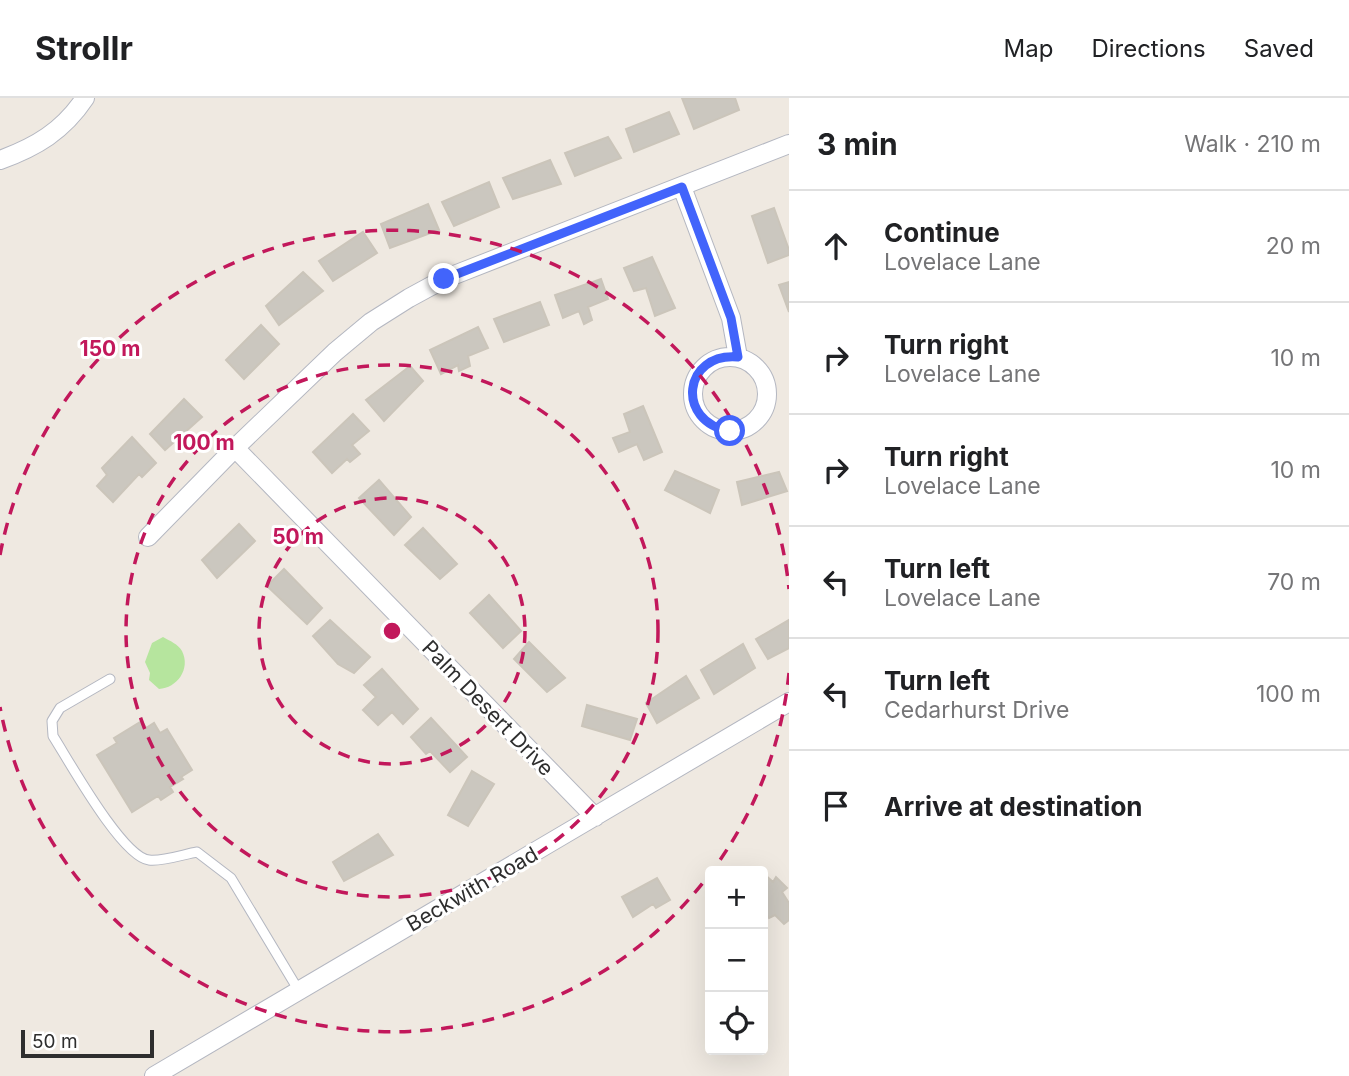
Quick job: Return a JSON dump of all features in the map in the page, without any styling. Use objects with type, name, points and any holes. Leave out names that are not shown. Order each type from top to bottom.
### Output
[{"type":"street","points":[[0,160],[41,143],[59,130],[85,98]]},
{"type":"street","points":[[148,537],[335,352],[371,322],[409,298],[444,279],[789,144]]},
{"type":"street","points":[[682,187],[731,318],[738,357]]},
{"type":"street","points":[[725,356],[738,357],[759,369],[767,392],[766,404],[761,415],[752,424],[730,431],[718,429],[706,423],[698,414],[692,389],[703,367],[713,360],[725,356]]},
{"type":"street","name":"Palm Desert Drive","points":[[235,448],[595,817]]},
{"type":"street","name":"Beckwith Road","points":[[154,1076],[789,702]]},
{"type":"lane","points":[[110,679],[60,708],[52,721],[53,736],[113,829],[134,853],[149,860],[197,852],[232,878],[299,991]]},
{"type":"green space","points":[[163,637],[182,651],[185,664],[177,681],[159,689],[149,680],[150,673],[145,662],[152,643]]},
{"type":"building","points":[[682,98],[735,98],[739,110],[694,129]]},
{"type":"building","points":[[669,112],[679,134],[634,152],[626,129]]},
{"type":"building","points":[[608,137],[621,158],[575,176],[565,153]]},
{"type":"building","points":[[550,160],[561,184],[513,199],[503,178]]},
{"type":"building","points":[[489,182],[499,207],[454,226],[442,202]]},
{"type":"building","points":[[428,204],[439,230],[390,248],[381,224]]},
{"type":"building","points":[[774,208],[789,255],[768,263],[752,216]]},
{"type":"building","points":[[363,232],[377,253],[333,281],[319,261]]},
{"type":"building","points":[[652,257],[675,308],[655,316],[646,288],[634,291],[624,268]]},
{"type":"building","points":[[303,272],[323,291],[279,325],[266,306]]},
{"type":"building","points":[[601,279],[608,299],[588,307],[592,320],[584,324],[579,311],[563,318],[555,295]]},
{"type":"building","points":[[789,282],[789,312],[779,285]]},
{"type":"building","points":[[540,302],[549,325],[504,342],[494,319]]},
{"type":"building","points":[[261,325],[279,344],[244,379],[226,360]]},
{"type":"building","points":[[478,327],[488,348],[468,356],[470,366],[459,371],[458,365],[441,374],[430,350]]},
{"type":"building","points":[[410,366],[423,381],[384,421],[366,400]]},
{"type":"building","points":[[184,399],[202,417],[165,450],[150,434]]},
{"type":"building","points":[[643,406],[662,452],[644,460],[637,444],[619,452],[613,438],[630,432],[624,414]]},
{"type":"building","points":[[353,414],[369,431],[352,445],[360,454],[350,462],[347,459],[332,473],[313,452]]},
{"type":"building","points":[[132,437],[156,463],[142,477],[139,474],[113,502],[97,486],[107,475],[102,468]]},
{"type":"building","points":[[675,471],[719,490],[710,513],[665,490]]},
{"type":"building","points":[[779,472],[787,491],[742,505],[737,482]]},
{"type":"building","points":[[379,480],[411,517],[394,535],[359,498]]},
{"type":"building","points":[[239,524],[255,541],[217,578],[202,560]]},
{"type":"building","points":[[423,528],[457,564],[440,579],[405,545]]},
{"type":"building","points":[[284,569],[322,608],[307,624],[267,586]]},
{"type":"building","points":[[489,595],[521,631],[503,648],[470,613]]},
{"type":"building","points":[[330,620],[370,657],[354,673],[338,664],[313,636]]},
{"type":"building","points":[[789,620],[789,648],[768,659],[756,639]]},
{"type":"building","points":[[529,642],[565,678],[547,692],[514,659]]},
{"type":"building","points":[[743,644],[755,668],[714,694],[701,670]]},
{"type":"building","points":[[382,669],[418,709],[403,724],[392,712],[378,725],[363,710],[376,697],[364,685]]},
{"type":"building","points":[[686,676],[699,698],[657,723],[646,703]]},
{"type":"building","points":[[587,705],[637,719],[630,740],[582,726]]},
{"type":"building","points":[[431,718],[467,757],[450,772],[430,751],[426,754],[411,737]]},
{"type":"building","points":[[142,721],[146,728],[154,723],[160,733],[167,729],[192,770],[170,787],[173,792],[161,800],[158,796],[132,812],[97,755],[117,743],[114,738]]},
{"type":"building","points":[[472,771],[494,784],[468,826],[448,815]]},
{"type":"building","points":[[378,834],[393,855],[344,881],[333,862]]},
{"type":"building","points":[[776,877],[787,888],[782,892],[789,903],[789,920],[784,924],[775,915],[769,918],[768,878],[773,882]]},
{"type":"building","points":[[657,878],[670,900],[656,908],[653,904],[633,917],[622,897]]},
{"type":"route","points":[[444,279],[682,187],[731,318],[738,357],[725,356],[703,367],[692,389],[693,402],[706,423],[730,431]]}]
